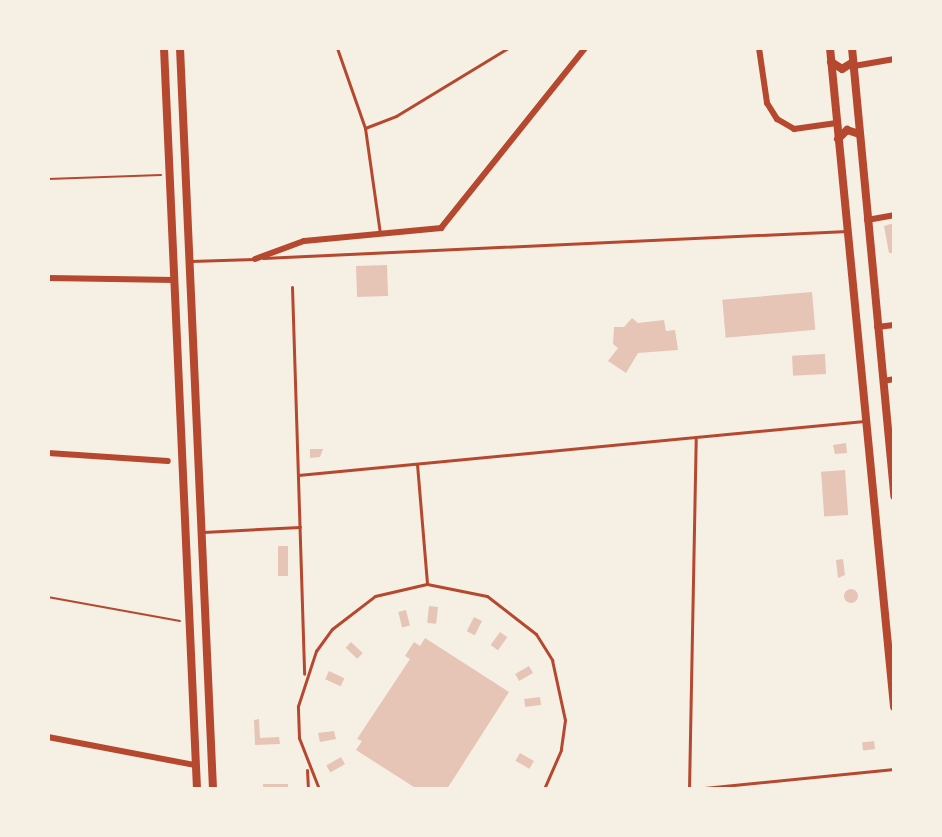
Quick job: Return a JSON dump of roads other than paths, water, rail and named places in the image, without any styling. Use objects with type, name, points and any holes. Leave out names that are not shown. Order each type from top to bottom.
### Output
[{"type":"main road","points":[[830,48],[894,707]]},
{"type":"main road","points":[[852,48],[894,496]]},
{"type":"main road","points":[[831,62],[842,69],[853,64]]},
{"type":"main road","points":[[838,140],[847,130],[859,134]]},
{"type":"street","points":[[164,48],[197,789]]},
{"type":"street","points":[[180,48],[213,789]]},
{"type":"street","points":[[255,259],[304,241],[380,236],[441,228],[585,48]]},
{"type":"street","points":[[759,48],[767,103],[777,118],[794,129],[837,123]]},
{"type":"street","points":[[853,64],[894,59]]},
{"type":"street","points":[[867,220],[894,215]]},
{"type":"street","points":[[48,278],[175,280]]},
{"type":"street","points":[[877,327],[894,325]]},
{"type":"street","points":[[883,381],[894,379]]},
{"type":"street","points":[[48,453],[168,461]]},
{"type":"street","points":[[192,692],[208,694]]},
{"type":"street","points":[[194,730],[210,726]]},
{"type":"street","points":[[48,737],[195,765]]},
{"type":"lane","points":[[337,48],[365,128],[380,236]]},
{"type":"lane","points":[[365,128],[396,116],[508,48]]},
{"type":"lane","points":[[189,261],[847,231]]},
{"type":"lane","points":[[292,287],[304,675],[299,738],[307,768],[308,789]]},
{"type":"lane","points":[[298,475],[696,439],[866,420]]},
{"type":"lane","points":[[689,789],[696,439]]},
{"type":"lane","points":[[417,464],[427,584]]},
{"type":"lane","points":[[201,532],[300,527]]},
{"type":"lane","points":[[304,675],[325,638],[352,610],[400,587],[427,584],[487,596],[536,634],[552,660],[565,720],[561,750],[544,789]]},
{"type":"lane","points":[[307,768],[319,789]]},
{"type":"lane","points":[[694,789],[894,769]]}]
